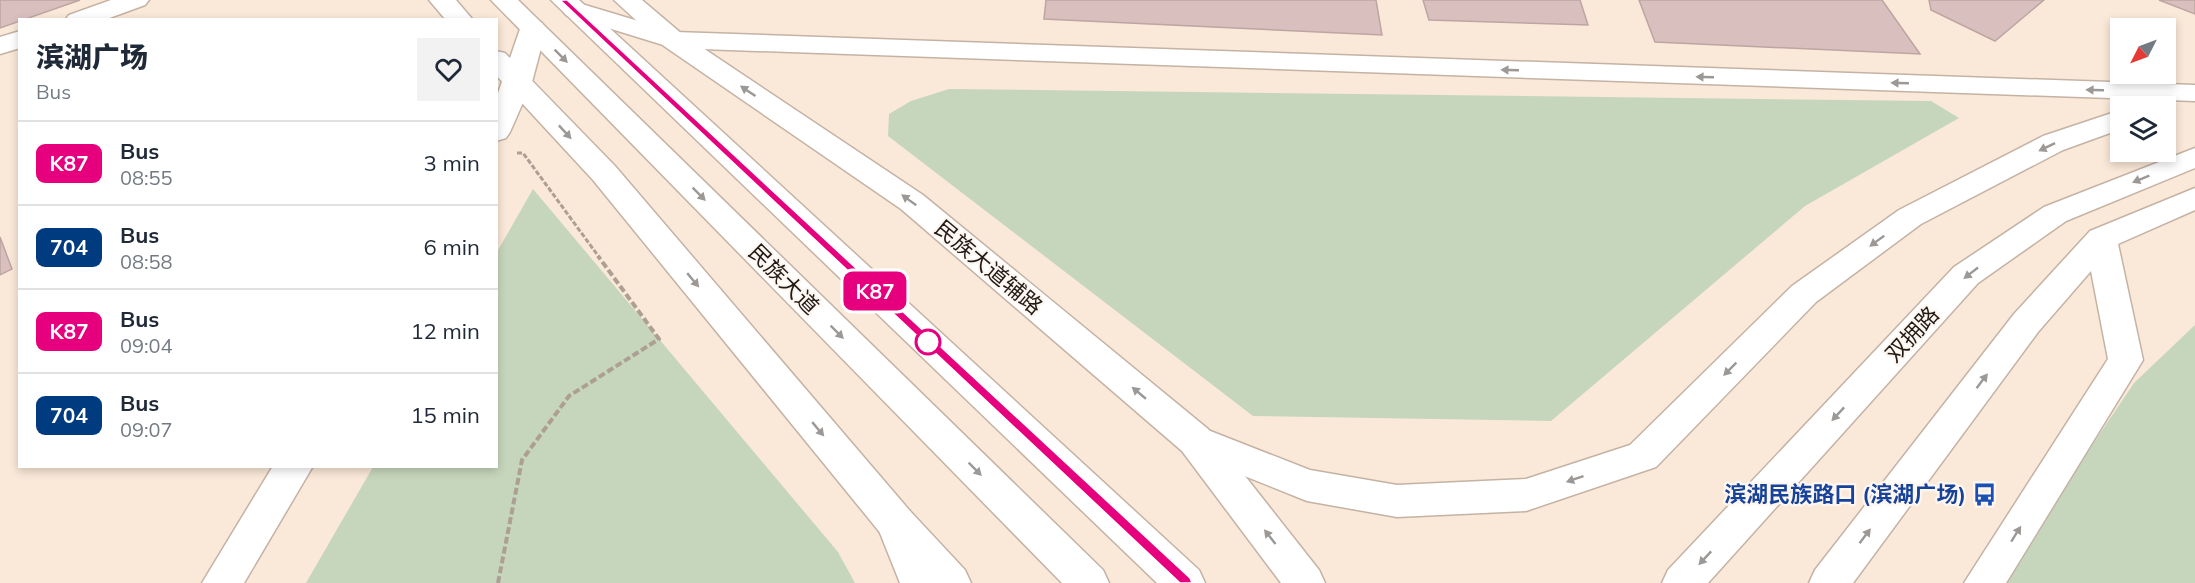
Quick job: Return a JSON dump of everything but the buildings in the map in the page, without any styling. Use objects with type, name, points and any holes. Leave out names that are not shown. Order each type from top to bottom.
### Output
[{"type":"main road","points":[[84,18],[136,0]]},
{"type":"main road","points":[[442,0],[458,18]]},
{"type":"main road","name":"民族大道","points":[[504,0],[1089,583]]},
{"type":"main road","name":"民族大道辅路","points":[[627,0],[673,40],[912,202],[1195,440],[1305,583]]},
{"type":"main road","points":[[570,5],[673,40],[2193,93]]},
{"type":"main road","points":[[570,5],[1185,583]]},
{"type":"main road","points":[[498,121],[507,70],[533,29]]},
{"type":"main road","points":[[0,46],[18,40]]},
{"type":"main road","points":[[507,70],[604,173],[896,523],[951,583]]},
{"type":"main road","points":[[2176,99],[2193,93]]},
{"type":"main road","points":[[1195,440],[1306,485],[1397,501],[1526,495],[1643,456],[1804,294],[1910,217],[2053,143],[2110,123]]},
{"type":"main road","name":"双拥路","points":[[1682,583],[1966,275],[2055,214],[2195,157]]},
{"type":"main road","points":[[1829,583],[2026,323],[2101,239],[2195,198]]},
{"type":"main road","points":[[1984,583],[2126,360],[2101,239]]},
{"type":"main road","points":[[222,583],[293,468]]},
{"type":"main road","points":[[896,523],[920,583]]},
{"type":"path","points":[[498,583],[501,578],[522,460],[568,396],[659,339],[524,153],[514,153]]},
{"type":"green space","points":[[949,89],[1931,101],[1959,118],[1805,206],[1551,421],[1253,416],[888,136],[889,114],[911,101]]},
{"type":"green space","points":[[533,189],[838,552],[855,583],[306,583],[372,468],[498,468],[498,250]]},
{"type":"green space","points":[[2195,325],[2195,583],[1999,583],[2134,383]]},
{"type":"bus line","name":"K87","points":[[564,0],[1185,583]]},
{"type":"place","name":"滨湖民族路口 (滨湖广场)","points":[[1984,494]]}]
